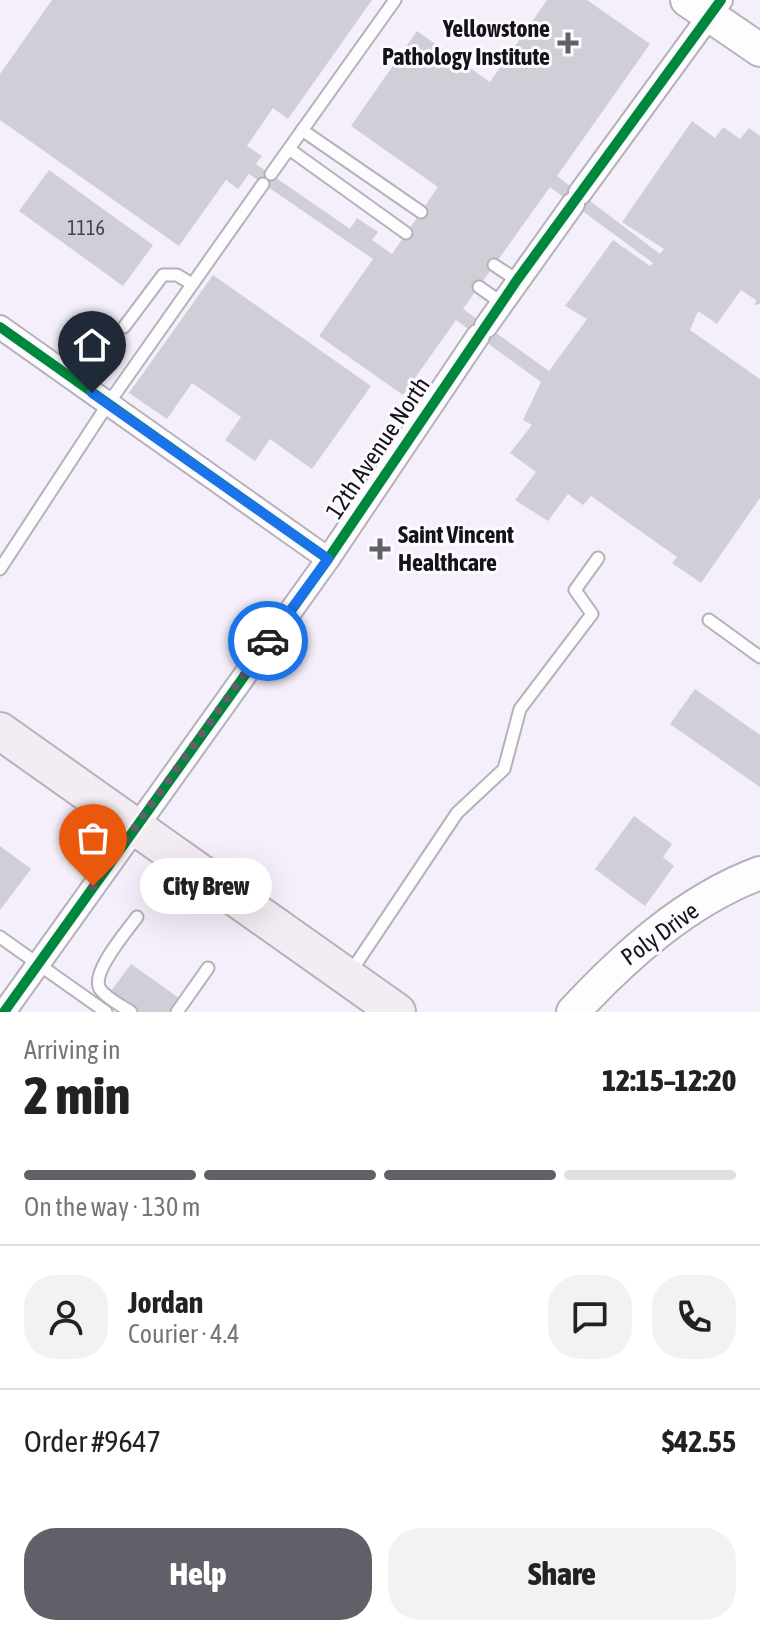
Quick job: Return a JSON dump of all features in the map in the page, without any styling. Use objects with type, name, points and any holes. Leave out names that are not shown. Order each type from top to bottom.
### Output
[{"type":"main road","points":[[0,731],[397,1012]]},
{"type":"street","points":[[706,5],[760,50]]},
{"type":"street","name":"12th Avenue North","points":[[4,1012],[328,559],[517,280],[577,199],[706,5]]},
{"type":"street","points":[[0,327],[328,559]]},
{"type":"street","name":"Poly Drive","points":[[573,1012],[620,961],[688,912],[760,873]]},
{"type":"lane","points":[[0,569],[108,404],[395,0]]},
{"type":"lane","points":[[302,130],[421,212]]},
{"type":"lane","points":[[289,149],[406,233]]},
{"type":"lane","points":[[494,265],[517,280]]},
{"type":"lane","points":[[124,327],[163,275],[177,275],[192,284]]},
{"type":"lane","points":[[479,287],[502,303]]},
{"type":"lane","points":[[348,977],[457,813],[504,769],[520,709],[592,614],[575,590],[598,558]]},
{"type":"lane","points":[[709,620],[760,657]]},
{"type":"lane","points":[[131,1012],[101,991],[97,981],[101,967],[137,917]]},
{"type":"lane","points":[[0,937],[106,1012]]},
{"type":"lane","points":[[177,1012],[208,968]]},
{"type":"building","points":[[52,0],[372,0],[288,119],[273,108],[247,146],[262,156],[256,164],[350,229],[357,218],[378,232],[372,240],[392,254],[438,187],[351,126],[417,31],[490,82],[547,0],[587,0],[650,44],[557,176],[660,254],[664,249],[622,222],[692,121],[715,138],[723,127],[740,139],[749,128],[760,136],[760,304],[755,305],[756,300],[741,290],[717,324],[698,311],[690,330],[760,379],[760,498],[701,583],[672,563],[677,557],[591,496],[583,505],[568,494],[548,521],[515,500],[536,472],[510,453],[532,425],[523,420],[541,382],[456,320],[403,395],[319,336],[373,259],[249,174],[238,189],[226,180],[179,246],[0,120],[0,74]],"holes":[[[550,187],[653,263],[650,266],[613,240],[565,306],[587,319],[549,371],[463,309]]]},
{"type":"building","points":[[49,170],[153,245],[123,286],[19,211]]},
{"type":"building","points":[[213,275],[371,386],[312,469],[270,439],[255,461],[225,440],[241,417],[192,383],[167,419],[129,393]]},
{"type":"building","points":[[695,689],[760,735],[760,787],[670,724]]},
{"type":"building","points":[[634,816],[672,844],[663,857],[674,866],[645,906],[595,869]]},
{"type":"building","points":[[0,846],[31,869],[0,910]]},
{"type":"building","points":[[131,964],[179,998],[169,1012],[139,1012],[111,991]]},
{"type":"cycle path","points":[[4,1012],[328,559],[517,280],[721,0]]},
{"type":"cycle path","points":[[0,327],[328,559]]},
{"type":"way so far","points":[[93,886],[268,641]]},
{"type":"place","name":"Yellowstone Pathology Institute","points":[[568,43]]},
{"type":"place","name":"Saint Vincent Healthcare","points":[[380,549]]},
{"type":"place","name":"City Brew","points":[[93,886]]},
{"type":"route","points":[[92,393],[328,559],[268,641]]}]
